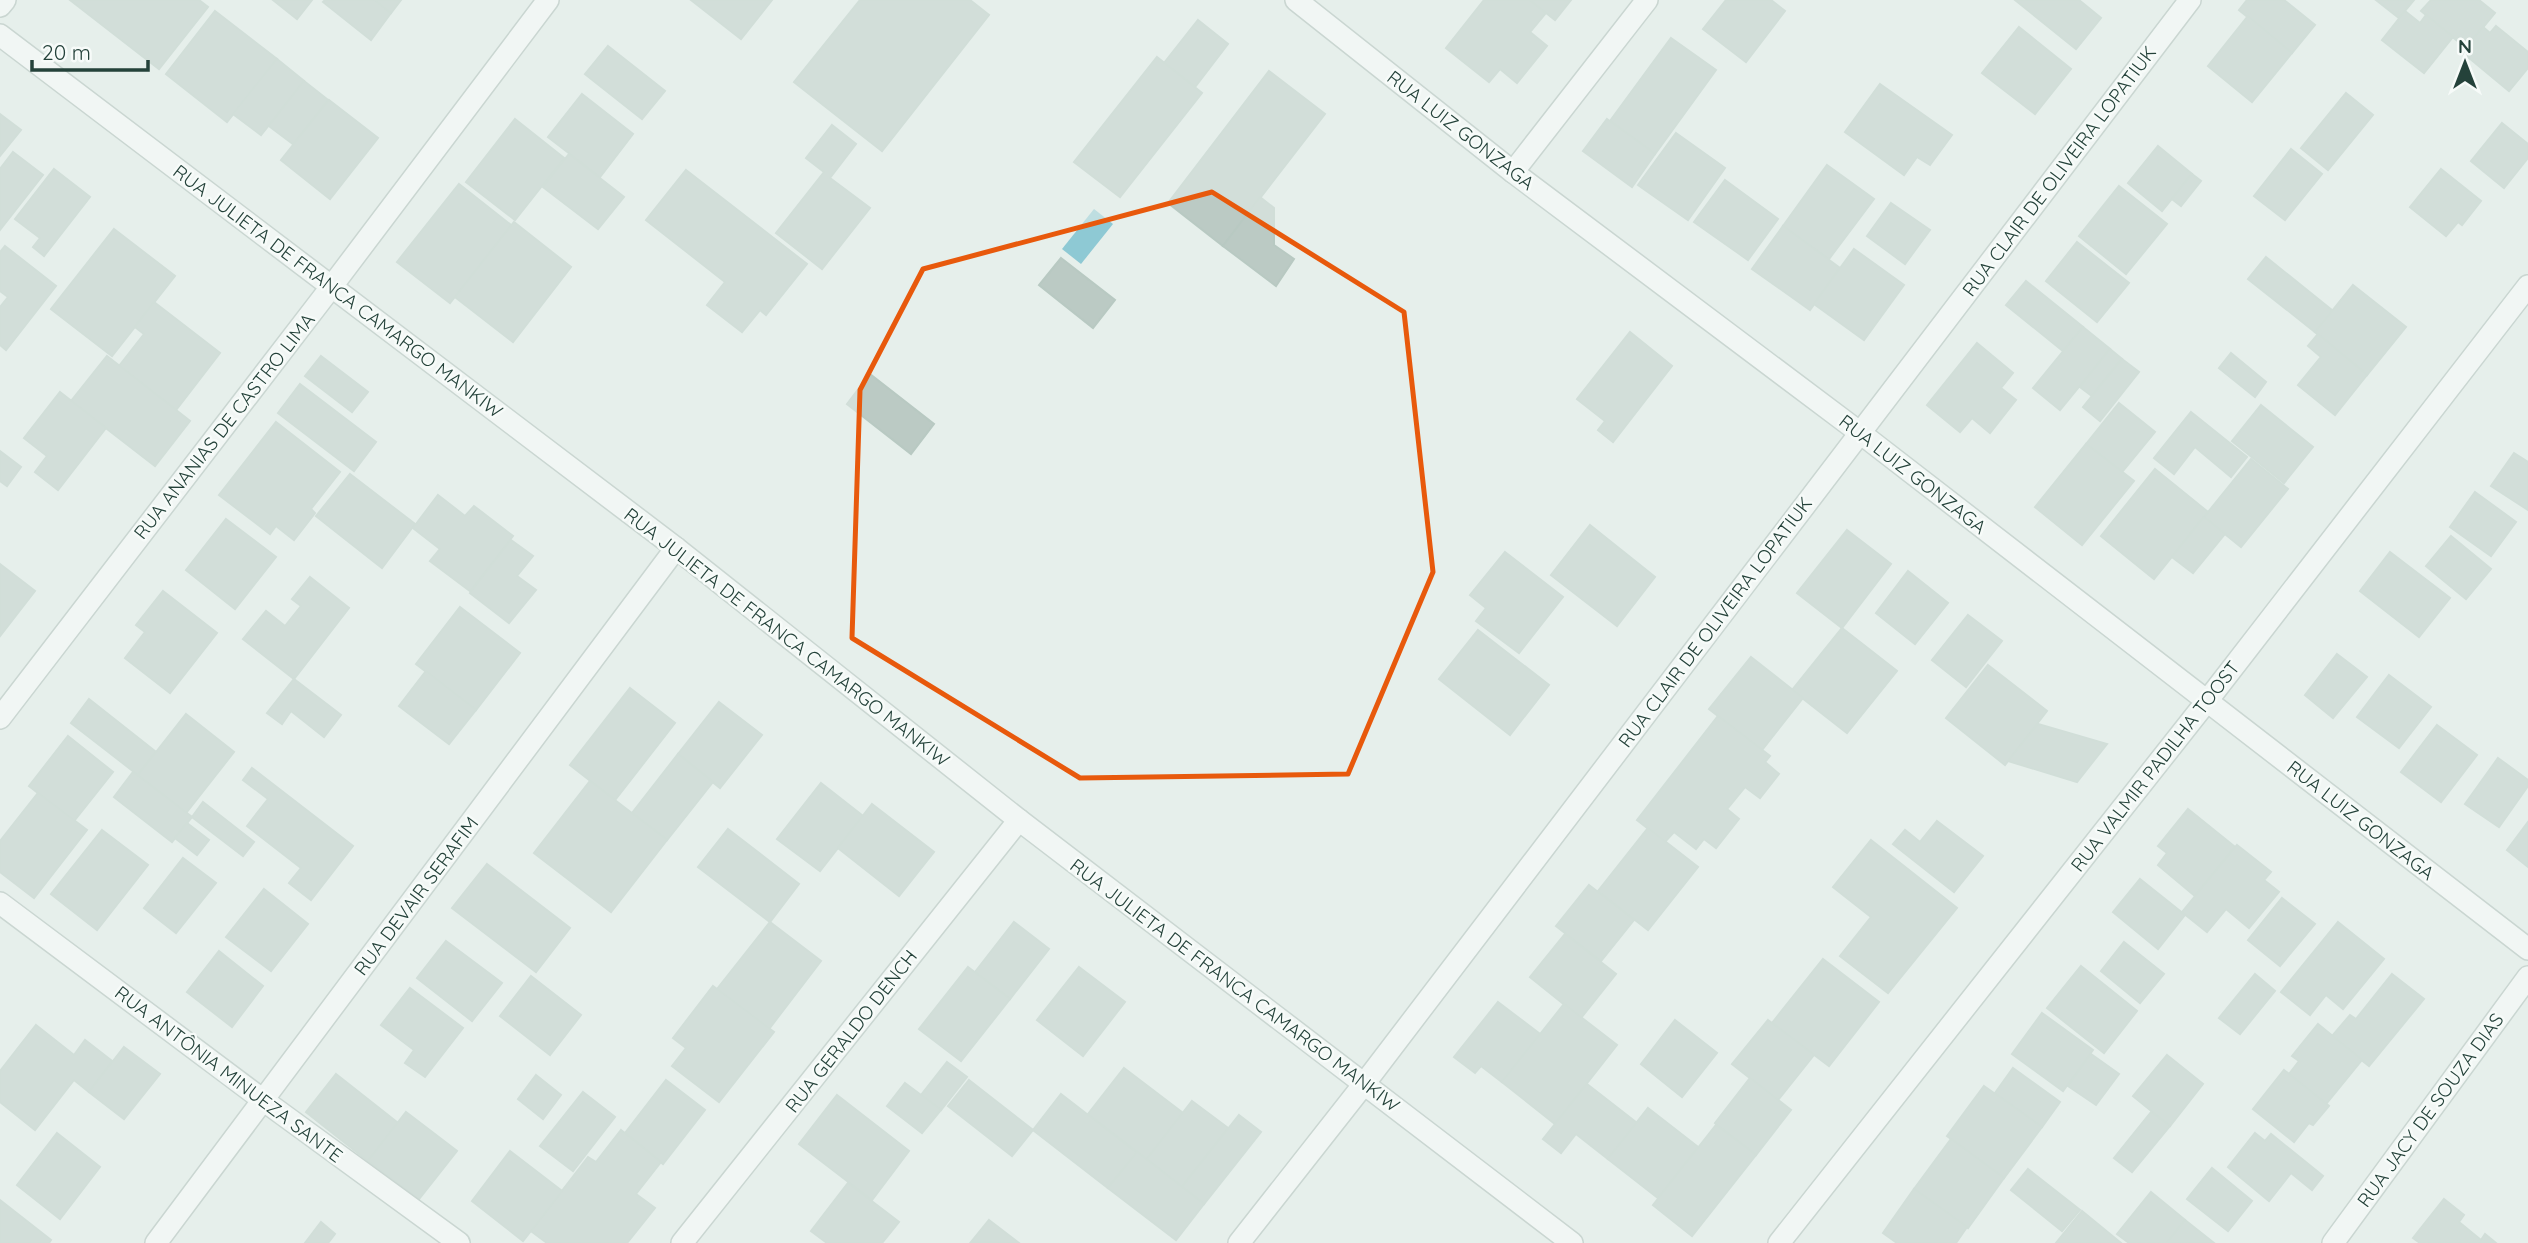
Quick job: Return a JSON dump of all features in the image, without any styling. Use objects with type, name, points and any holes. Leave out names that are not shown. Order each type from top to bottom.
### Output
[{"type":"street","points":[[0,6],[5,0]]},
{"type":"street","name":"RUA ANANIAS DE CASTRO LIMA","points":[[0,718],[548,0]]},
{"type":"street","name":"RUA LUIZ GONZAGA","points":[[1296,0],[1513,172],[1859,432],[2528,949]]},
{"type":"street","points":[[1513,172],[1647,0]]},
{"type":"street","name":"RUA CLAIR DE OLIVEIRA LOPATIUK","points":[[1239,1243],[1364,1084],[2190,0]]},
{"type":"street","name":"RUA JULIETA DE FRANCA CAMARGO MANKIW","points":[[0,35],[676,548],[1019,820],[1572,1243]]},
{"type":"street","name":"RUA VALMIR PADILHA TOOST","points":[[1779,1243],[2207,701],[2528,286]]},
{"type":"street","name":"RUA DEVAIR SERAFIM","points":[[156,1243],[676,548]]},
{"type":"street","name":"RUA GERALDO DENCH","points":[[682,1243],[1019,820]]},
{"type":"street","name":"RUA ANTÔNIA MINUEZA SANTE","points":[[0,903],[459,1243]]},
{"type":"street","name":"RUA JACY DE SOUZA DIAS","points":[[2333,1243],[2528,977]]},
{"type":"highlighted area","points":[[1212,192],[1404,312],[1433,572],[1348,774],[1080,778],[852,638],[860,390],[923,269]]},
{"type":"water","points":[[1094,209],[1113,224],[1081,264],[1062,249]]},
{"type":"building","points":[[70,0],[199,0],[208,7],[159,69]]},
{"type":"building","points":[[273,0],[312,0],[297,19]]},
{"type":"building","points":[[375,0],[391,13],[371,40],[323,2]]},
{"type":"building","points":[[375,0],[401,0],[391,13]]},
{"type":"building","points":[[691,0],[772,0],[741,39]]},
{"type":"building","points":[[860,0],[970,0],[989,15],[882,151],[794,82]]},
{"type":"building","points":[[1484,0],[1530,0],[1546,13],[1530,32],[1547,46],[1517,83],[1500,69],[1489,82],[1446,48]]},
{"type":"building","points":[[1530,0],[1571,0],[1555,20]]},
{"type":"building","points":[[1726,0],[1771,0],[1785,11],[1746,62],[1703,29]]},
{"type":"building","points":[[2015,0],[2079,0],[2101,18],[2076,49]]},
{"type":"building","points":[[2247,0],[2284,0],[2315,25],[2292,53],[2239,10]]},
{"type":"building","points":[[2376,0],[2414,0],[2399,18]]},
{"type":"building","points":[[2431,0],[2479,0],[2495,13],[2466,48],[2421,11]]},
{"type":"building","points":[[215,11],[277,59],[227,122],[166,74]]},
{"type":"building","points":[[2405,11],[2420,23],[2426,15],[2453,37],[2424,73],[2382,40]]},
{"type":"building","points":[[2248,16],[2292,53],[2252,102],[2208,66]]},
{"type":"building","points":[[1198,20],[1228,44],[1195,87],[1164,63]]},
{"type":"building","points":[[2496,26],[2528,52],[2528,68],[2509,91],[2462,52],[2483,27],[2490,33]]},
{"type":"building","points":[[2019,27],[2071,69],[2035,114],[1982,73]]},
{"type":"building","points":[[1671,38],[1716,70],[1655,154],[1610,121]]},
{"type":"building","points":[[608,46],[665,91],[642,119],[585,74]]},
{"type":"building","points":[[1157,57],[1202,93],[1120,197],[1074,162]]},
{"type":"building","points":[[277,59],[304,81],[261,135],[233,114]]},
{"type":"building","points":[[1269,71],[1325,114],[1223,246],[1168,203]]},
{"type":"building","points":[[304,81],[328,100],[293,144],[269,126]]},
{"type":"building","points":[[1880,84],[1952,135],[1930,165],[1917,157],[1904,175],[1845,132]]},
{"type":"building","points":[[2346,93],[2373,115],[2328,170],[2301,148]]},
{"type":"building","points":[[582,94],[633,134],[600,177],[548,137]]},
{"type":"building","points":[[329,100],[378,138],[330,199],[281,160]]},
{"type":"building","points":[[0,114],[21,130],[0,156]]},
{"type":"building","points":[[515,119],[564,158],[515,220],[466,182]]},
{"type":"building","points":[[1607,119],[1655,154],[1632,187],[1583,151]]},
{"type":"building","points":[[2502,123],[2528,144],[2528,158],[2504,188],[2471,161]]},
{"type":"building","points":[[832,125],[856,144],[830,178],[870,208],[822,269],[776,233],[824,172],[806,158]]},
{"type":"building","points":[[1676,133],[1725,168],[1688,220],[1638,185]]},
{"type":"building","points":[[2158,146],[2192,174],[2162,211],[2128,183]]},
{"type":"building","points":[[2291,149],[2322,174],[2285,220],[2254,196]]},
{"type":"building","points":[[13,152],[43,175],[0,230],[0,169]]},
{"type":"building","points":[[569,154],[624,197],[598,229],[543,187]]},
{"type":"building","points":[[1827,165],[1874,199],[1829,259],[1783,226]]},
{"type":"building","points":[[54,169],[90,197],[44,256],[33,247],[40,238],[15,219]]},
{"type":"building","points":[[2441,169],[2481,201],[2462,225],[2458,222],[2446,236],[2410,207]]},
{"type":"building","points":[[686,170],[807,264],[766,315],[760,310],[742,332],[707,305],[725,282],[646,220]]},
{"type":"building","points":[[2192,174],[2201,181],[2181,206],[2172,199]]},
{"type":"building","points":[[1725,180],[1778,219],[1748,260],[1694,222]]},
{"type":"building","points":[[459,184],[511,225],[450,303],[397,262]]},
{"type":"building","points":[[2119,186],[2167,224],[2126,274],[2079,236]]},
{"type":"building","points":[[1260,197],[1274,208],[1274,245],[1294,259],[1276,286],[1223,246]]},
{"type":"building","points":[[1891,203],[1930,230],[1905,264],[1867,236]]},
{"type":"building","points":[[514,222],[571,267],[513,342],[455,297]]},
{"type":"building","points":[[1783,226],[1840,268],[1810,310],[1752,269]]},
{"type":"building","points":[[114,229],[175,276],[112,356],[51,309]]},
{"type":"building","points":[[2077,242],[2129,283],[2097,322],[2046,281]]},
{"type":"building","points":[[5,246],[56,286],[6,350],[0,345],[0,307],[8,297],[0,291],[0,252]]},
{"type":"building","points":[[1854,249],[1904,285],[1864,340],[1814,304]]},
{"type":"building","points":[[2266,257],[2333,311],[2315,332],[2248,279]]},
{"type":"building","points":[[1061,258],[1115,300],[1093,328],[1039,285]]},
{"type":"building","points":[[2026,281],[2083,327],[2063,351],[2006,305]]},
{"type":"building","points":[[2353,285],[2406,327],[2367,375],[2315,332]]},
{"type":"building","points":[[154,302],[220,353],[176,410],[119,366],[144,334],[135,327]]},
{"type":"building","points":[[2083,327],[2110,349],[2060,410],[2033,388]]},
{"type":"building","points":[[1630,332],[1672,366],[1613,442],[1598,430],[1605,421],[1577,399]]},
{"type":"building","points":[[2318,334],[2367,375],[2335,415],[2298,385],[2321,357],[2308,346]]},
{"type":"building","points":[[1977,343],[2013,373],[2001,388],[2016,400],[1990,433],[1972,418],[1960,432],[1927,405]]},
{"type":"building","points":[[2110,349],[2122,359],[2092,396],[2080,387]]},
{"type":"building","points":[[2231,353],[2266,382],[2255,397],[2219,368]]},
{"type":"building","points":[[107,356],[190,421],[155,466],[71,401]]},
{"type":"building","points":[[321,356],[368,392],[352,412],[305,376]]},
{"type":"building","points":[[2122,359],[2139,372],[2100,421],[2083,407]]},
{"type":"building","points":[[870,374],[934,424],[911,454],[847,404]]},
{"type":"building","points":[[300,384],[376,442],[354,471],[278,413]]},
{"type":"building","points":[[60,392],[106,428],[58,490],[35,472],[47,456],[24,438]]},
{"type":"building","points":[[2119,403],[2155,432],[2122,472],[2086,444]]},
{"type":"building","points":[[2261,405],[2313,447],[2284,483],[2232,441]]},
{"type":"building","points":[[2191,412],[2247,457],[2231,477],[2195,447],[2174,474],[2154,458]]},
{"type":"building","points":[[276,422],[340,472],[311,509],[315,513],[294,540],[276,526],[270,534],[219,495]]},
{"type":"building","points":[[2086,444],[2134,481],[2082,545],[2035,507]]},
{"type":"building","points":[[0,451],[21,467],[7,486],[0,481]]},
{"type":"building","points":[[2514,453],[2528,462],[2528,510],[2491,486]]},
{"type":"building","points":[[2251,459],[2288,489],[2241,547],[2204,517]]},
{"type":"building","points":[[2155,469],[2208,512],[2154,579],[2101,536]]},
{"type":"building","points":[[350,474],[415,524],[382,568],[316,516]]},
{"type":"building","points":[[2475,492],[2516,522],[2491,556],[2450,527]]},
{"type":"building","points":[[438,495],[465,516],[474,506],[513,536],[470,591],[430,561],[440,549],[413,528]]},
{"type":"building","points":[[2204,517],[2225,534],[2193,573],[2172,557]]},
{"type":"building","points":[[226,519],[276,557],[235,609],[186,570]]},
{"type":"building","points":[[1590,525],[1655,577],[1617,626],[1551,575]]},
{"type":"building","points":[[1847,530],[1891,564],[1842,628],[1797,593]]},
{"type":"building","points":[[2451,536],[2491,569],[2466,599],[2426,566]]},
{"type":"building","points":[[511,540],[533,556],[517,576],[536,590],[509,623],[470,593]]},
{"type":"building","points":[[1505,552],[1563,597],[1519,653],[1476,621],[1486,608],[1470,595]]},
{"type":"building","points":[[2390,552],[2450,598],[2419,637],[2360,591]]},
{"type":"building","points":[[0,564],[35,591],[0,636]]},
{"type":"building","points":[[1908,571],[1948,603],[1915,644],[1876,613]]},
{"type":"building","points":[[310,577],[349,608],[294,679],[243,639],[266,611],[285,626],[301,606],[292,599]]},
{"type":"building","points":[[163,591],[217,633],[170,693],[125,658],[145,632],[136,625]]},
{"type":"building","points":[[460,607],[520,653],[476,710],[416,664]]},
{"type":"building","points":[[1968,615],[2002,641],[1966,687],[1932,660]]},
{"type":"building","points":[[1842,628],[1897,671],[1847,733],[1792,690]]},
{"type":"building","points":[[1478,630],[1549,685],[1510,735],[1439,679]]},
{"type":"building","points":[[2337,654],[2367,677],[2333,718],[2305,695]]},
{"type":"building","points":[[1751,657],[1803,698],[1762,750],[1709,709]]},
{"type":"building","points":[[1988,665],[2047,711],[2005,765],[1946,718]]},
{"type":"building","points":[[426,671],[476,710],[449,744],[399,706]]},
{"type":"building","points":[[2389,675],[2431,707],[2399,748],[2357,717]]},
{"type":"building","points":[[294,679],[341,715],[324,737],[291,711],[282,724],[267,713]]},
{"type":"building","points":[[630,688],[675,723],[615,800],[570,765]]},
{"type":"building","points":[[89,699],[156,752],[138,775],[71,723]]},
{"type":"building","points":[[719,702],[762,735],[720,788],[678,754]]},
{"type":"building","points":[[186,714],[234,752],[186,813],[138,775]]},
{"type":"building","points":[[1718,716],[1770,756],[1765,762],[1779,774],[1760,798],[1745,787],[1727,809],[1739,819],[1716,848],[1704,839],[1696,849],[1674,832],[1665,842],[1637,820]]},
{"type":"building","points":[[2038,724],[2107,744],[2077,782],[2008,761]]},
{"type":"building","points":[[2437,725],[2477,755],[2441,802],[2401,772]]},
{"type":"building","points":[[68,736],[113,772],[74,821],[29,786]]},
{"type":"building","points":[[678,754],[713,782],[667,840],[632,813]]},
{"type":"building","points":[[2498,758],[2528,780],[2528,786],[2499,827],[2465,804]]},
{"type":"building","points":[[252,768],[353,846],[311,900],[289,883],[301,868],[247,826],[268,799],[243,780]]},
{"type":"building","points":[[133,772],[192,817],[172,842],[114,797]]},
{"type":"building","points":[[590,781],[667,840],[611,912],[534,853]]},
{"type":"building","points":[[821,783],[863,816],[820,871],[777,839]]},
{"type":"building","points":[[38,793],[87,830],[34,898],[0,872],[0,841]]},
{"type":"building","points":[[203,802],[254,842],[243,856],[192,817]]},
{"type":"building","points":[[872,804],[934,852],[899,896],[838,848]]},
{"type":"building","points":[[2188,809],[2235,847],[2195,896],[2158,865],[2167,853],[2158,846]]},
{"type":"building","points":[[1937,821],[1983,856],[1954,892],[1893,844],[1905,830],[1920,842]]},
{"type":"building","points":[[2528,822],[2528,867],[2507,850]]},
{"type":"building","points":[[187,823],[209,840],[197,855],[175,838]]},
{"type":"building","points":[[1648,828],[1698,867],[1648,930],[1598,891]]},
{"type":"building","points":[[728,829],[799,884],[770,922],[698,867]]},
{"type":"building","points":[[102,830],[148,865],[97,930],[51,894]]},
{"type":"building","points":[[1871,840],[1957,908],[1888,993],[1840,956],[1871,917],[1833,887]]},
{"type":"building","points":[[2237,845],[2271,872],[2264,880],[2279,892],[2249,928],[2226,909],[2207,932],[2182,912]]},
{"type":"building","points":[[183,858],[216,883],[176,933],[144,908]]},
{"type":"building","points":[[487,864],[570,928],[536,972],[452,908]]},
{"type":"building","points":[[2140,879],[2185,915],[2158,949],[2113,912]]},
{"type":"building","points":[[1589,885],[1634,920],[1601,961],[1556,926]]},
{"type":"building","points":[[264,889],[308,924],[271,971],[226,937]]},
{"type":"building","points":[[2282,898],[2315,924],[2280,966],[2248,940]]},
{"type":"building","points":[[770,922],[821,961],[769,1029],[717,989]]},
{"type":"building","points":[[1014,922],[1049,949],[1010,999],[975,972]]},
{"type":"building","points":[[2338,922],[2384,959],[2343,1009],[2326,995],[2310,1015],[2281,992]]},
{"type":"building","points":[[1565,934],[1616,974],[1581,1018],[1530,977]]},
{"type":"building","points":[[446,941],[502,983],[472,1021],[417,978]]},
{"type":"building","points":[[2124,942],[2164,974],[2140,1003],[2101,971]]},
{"type":"building","points":[[219,951],[263,986],[232,1027],[187,992]]},
{"type":"building","points":[[1823,959],[1879,1002],[1829,1066],[1772,1023]]},
{"type":"building","points":[[2081,966],[2137,1011],[2104,1053],[2047,1008]]},
{"type":"building","points":[[968,967],[1010,999],[961,1061],[919,1029]]},
{"type":"building","points":[[1079,967],[1125,1002],[1083,1056],[1037,1020]]},
{"type":"building","points":[[2255,974],[2275,991],[2240,1034],[2219,1018]]},
{"type":"building","points":[[2392,974],[2424,999],[2369,1066],[2332,1036],[2350,1015],[2356,1019]]},
{"type":"building","points":[[531,976],[581,1015],[550,1055],[500,1016]]},
{"type":"building","points":[[713,986],[774,1032],[719,1102],[672,1066],[686,1048],[673,1038]]},
{"type":"building","points":[[410,988],[463,1028],[425,1077],[405,1063],[414,1050],[381,1025]]},
{"type":"building","points":[[1498,1002],[1540,1034],[1502,1082],[1481,1066],[1475,1073],[1454,1057]]},
{"type":"building","points":[[1564,1004],[1617,1045],[1555,1124],[1502,1082]]},
{"type":"building","points":[[2042,1013],[2093,1050],[2063,1091],[2012,1054]]},
{"type":"building","points":[[1675,1020],[1717,1053],[1682,1097],[1641,1064]]},
{"type":"building","points":[[1768,1020],[1814,1055],[1778,1100],[1732,1064]]},
{"type":"building","points":[[2318,1024],[2362,1060],[2326,1104],[2289,1074],[2299,1061],[2292,1056]]},
{"type":"building","points":[[36,1025],[74,1055],[85,1040],[112,1061],[89,1092],[74,1080],[35,1130],[0,1102],[0,1071]]},
{"type":"building","points":[[124,1047],[160,1074],[124,1119],[89,1092]]},
{"type":"building","points":[[2091,1054],[2119,1074],[2096,1105],[2068,1086]]},
{"type":"building","points":[[2167,1055],[2203,1084],[2170,1126],[2133,1096]]},
{"type":"building","points":[[947,1062],[967,1077],[941,1110],[921,1095]]},
{"type":"building","points":[[1124,1068],[1183,1113],[1147,1159],[1088,1114]]},
{"type":"building","points":[[2013,1068],[2060,1102],[2042,1127],[1995,1093]]},
{"type":"building","points":[[2284,1070],[2329,1106],[2313,1125],[2309,1123],[2294,1142],[2253,1109]]},
{"type":"building","points":[[336,1074],[398,1123],[368,1161],[306,1112]]},
{"type":"building","points":[[536,1075],[561,1095],[543,1119],[518,1099]]},
{"type":"building","points":[[1750,1078],[1791,1110],[1756,1155],[1715,1123]]},
{"type":"building","points":[[666,1080],[705,1110],[663,1164],[625,1133]]},
{"type":"building","points":[[969,1080],[1033,1130],[1012,1156],[948,1106]]},
{"type":"building","points":[[905,1083],[941,1110],[922,1133],[887,1106]]},
{"type":"building","points":[[1587,1084],[1637,1123],[1608,1159],[1576,1134],[1561,1153],[1543,1139]]},
{"type":"building","points":[[1984,1086],[2042,1127],[2004,1178],[1947,1136]]},
{"type":"building","points":[[583,1092],[615,1117],[573,1171],[540,1146]]},
{"type":"building","points":[[1061,1094],[1137,1153],[1108,1188],[1033,1130]]},
{"type":"building","points":[[837,1095],[909,1151],[872,1200],[799,1144]]},
{"type":"building","points":[[1192,1101],[1228,1128],[1182,1187],[1147,1159]]},
{"type":"building","points":[[1648,1108],[1698,1147],[1658,1198],[1608,1159]]},
{"type":"building","points":[[406,1112],[457,1151],[419,1199],[368,1161]]},
{"type":"building","points":[[2151,1112],[2170,1126],[2132,1172],[2114,1158]]},
{"type":"building","points":[[1239,1115],[1261,1132],[1204,1204],[1182,1187]]},
{"type":"building","points":[[1716,1125],[1756,1155],[1692,1236],[1653,1205]]},
{"type":"building","points":[[621,1130],[661,1162],[636,1194],[655,1208],[627,1243],[547,1243],[531,1231],[588,1157],[596,1162]]},
{"type":"building","points":[[57,1133],[100,1167],[60,1219],[17,1185]]},
{"type":"building","points":[[2255,1133],[2265,1141],[2271,1134],[2323,1176],[2312,1190],[2291,1173],[2269,1201],[2228,1167]]},
{"type":"building","points":[[1951,1139],[2004,1178],[1968,1228],[1914,1189]]},
{"type":"building","points":[[510,1151],[562,1191],[523,1241],[472,1201]]},
{"type":"building","points":[[1137,1152],[1204,1204],[1176,1240],[1108,1188]]},
{"type":"building","points":[[2212,1168],[2252,1201],[2228,1231],[2187,1199]]},
{"type":"building","points":[[2028,1169],[2080,1210],[2062,1231],[2011,1190]]},
{"type":"building","points":[[848,1183],[899,1222],[882,1243],[827,1243],[811,1231]]},
{"type":"building","points":[[1914,1189],[1967,1227],[1956,1243],[1897,1243],[1883,1233]]},
{"type":"building","points":[[2151,1192],[2185,1220],[2167,1243],[2129,1243],[2117,1234]]},
{"type":"building","points":[[2444,1199],[2464,1215],[2459,1222],[2481,1240],[2485,1234],[2496,1243],[2420,1243],[2413,1238]]},
{"type":"building","points":[[0,1200],[51,1240],[49,1243],[0,1243]]},
{"type":"building","points":[[2082,1211],[2121,1243],[2056,1243]]},
{"type":"building","points":[[989,1220],[1019,1243],[971,1242]]},
{"type":"building","points":[[2185,1220],[2214,1243],[2167,1243]]},
{"type":"building","points":[[321,1222],[335,1234],[328,1243],[305,1243]]}]
